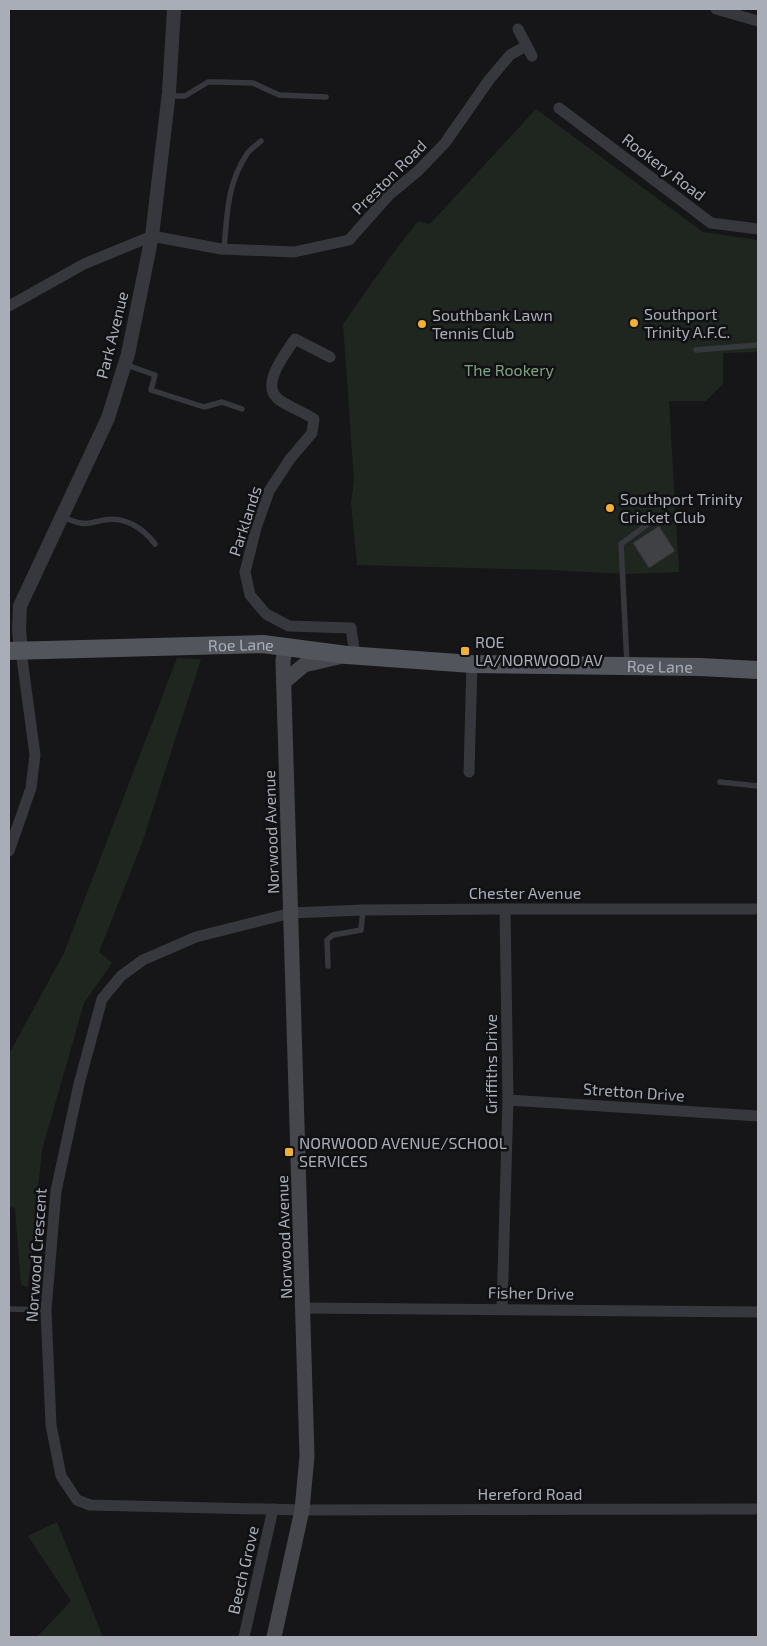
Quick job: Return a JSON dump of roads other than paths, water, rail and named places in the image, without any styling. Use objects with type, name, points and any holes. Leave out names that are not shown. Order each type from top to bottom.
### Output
[{"type":"main road","name":"Roe Lane","points":[[15,651],[263,644],[351,655],[472,664],[758,670]]},
{"type":"main road","name":"Norwood Avenue","points":[[274,1637],[302,1510],[307,1456],[283,662],[285,648]]},
{"type":"main road","points":[[284,682],[304,665],[351,655]]},
{"type":"street","name":"Park Avenue","points":[[15,651],[19,630],[20,606],[108,418],[124,364],[152,236],[168,96],[174,9]]},
{"type":"street","points":[[716,9],[758,20]]},
{"type":"street","name":"Preston Road","points":[[152,236],[224,249],[294,252],[349,240],[388,195],[418,171],[445,143],[489,80],[510,55],[529,51],[518,30]]},
{"type":"street","name":"Rookery Road","points":[[559,108],[711,223],[758,229]]},
{"type":"street","points":[[9,306],[84,264],[152,236]]},
{"type":"street","name":"Parklands","points":[[330,357],[295,339],[272,378],[271,390],[277,399],[305,412],[314,419],[312,433],[290,459],[269,491],[256,528],[246,572],[250,595],[266,614],[289,626],[351,628],[351,655]]},
{"type":"street","points":[[9,851],[31,788],[35,755],[15,651]]},
{"type":"street","points":[[470,772],[472,664]]},
{"type":"street","name":"Chester Avenue","points":[[291,913],[505,908],[758,909]]},
{"type":"street","name":"Griffiths Drive","points":[[502,1309],[508,1100],[505,908]]},
{"type":"street","name":"Norwood Crescent","points":[[291,913],[196,938],[143,960],[121,976],[102,999],[78,1084],[56,1191],[46,1310],[51,1425],[61,1476],[77,1500],[90,1505],[302,1510]]},
{"type":"street","name":"Stretton Drive","points":[[508,1100],[758,1116]]},
{"type":"street","name":"Fisher Drive","points":[[304,1308],[758,1312]]},
{"type":"street","name":"Beech Grove","points":[[244,1637],[273,1509]]},
{"type":"street","name":"Hereford Road","points":[[302,1510],[758,1510]]},
{"type":"lane","points":[[168,96],[185,96],[208,82],[218,82],[253,83],[279,95],[326,97]]},
{"type":"lane","points":[[224,249],[228,204],[232,185],[247,153],[261,141]]},
{"type":"lane","points":[[696,350],[758,345]]},
{"type":"lane","points":[[124,364],[155,375],[150,390],[204,407],[222,402],[242,409]]},
{"type":"lane","points":[[62,517],[81,524],[112,519],[127,522],[139,527],[148,534],[154,544]]},
{"type":"lane","points":[[627,666],[621,544],[652,521]]},
{"type":"lane","points":[[720,782],[758,786]]},
{"type":"lane","points":[[328,966],[327,940],[333,935],[361,930],[363,910]]},
{"type":"lane","points":[[9,1309],[46,1310]]},
{"type":"place","name":"Southport Trinity A.F.C.","points":[[634,323]]},
{"type":"place","name":"Southbank Lawn Tennis Club","points":[[422,324]]},
{"type":"place","name":"Southport Trinity Cricket Club","points":[[610,508]]},
{"type":"place","name":"ROE LA/NORWOOD AV","points":[[465,651]]},
{"type":"place","name":"NORWOOD AVENUE/SCHOOL SERVICES","points":[[289,1152]]},
{"type":"park label","name":"The Rookery","points":[[509,370]]}]
